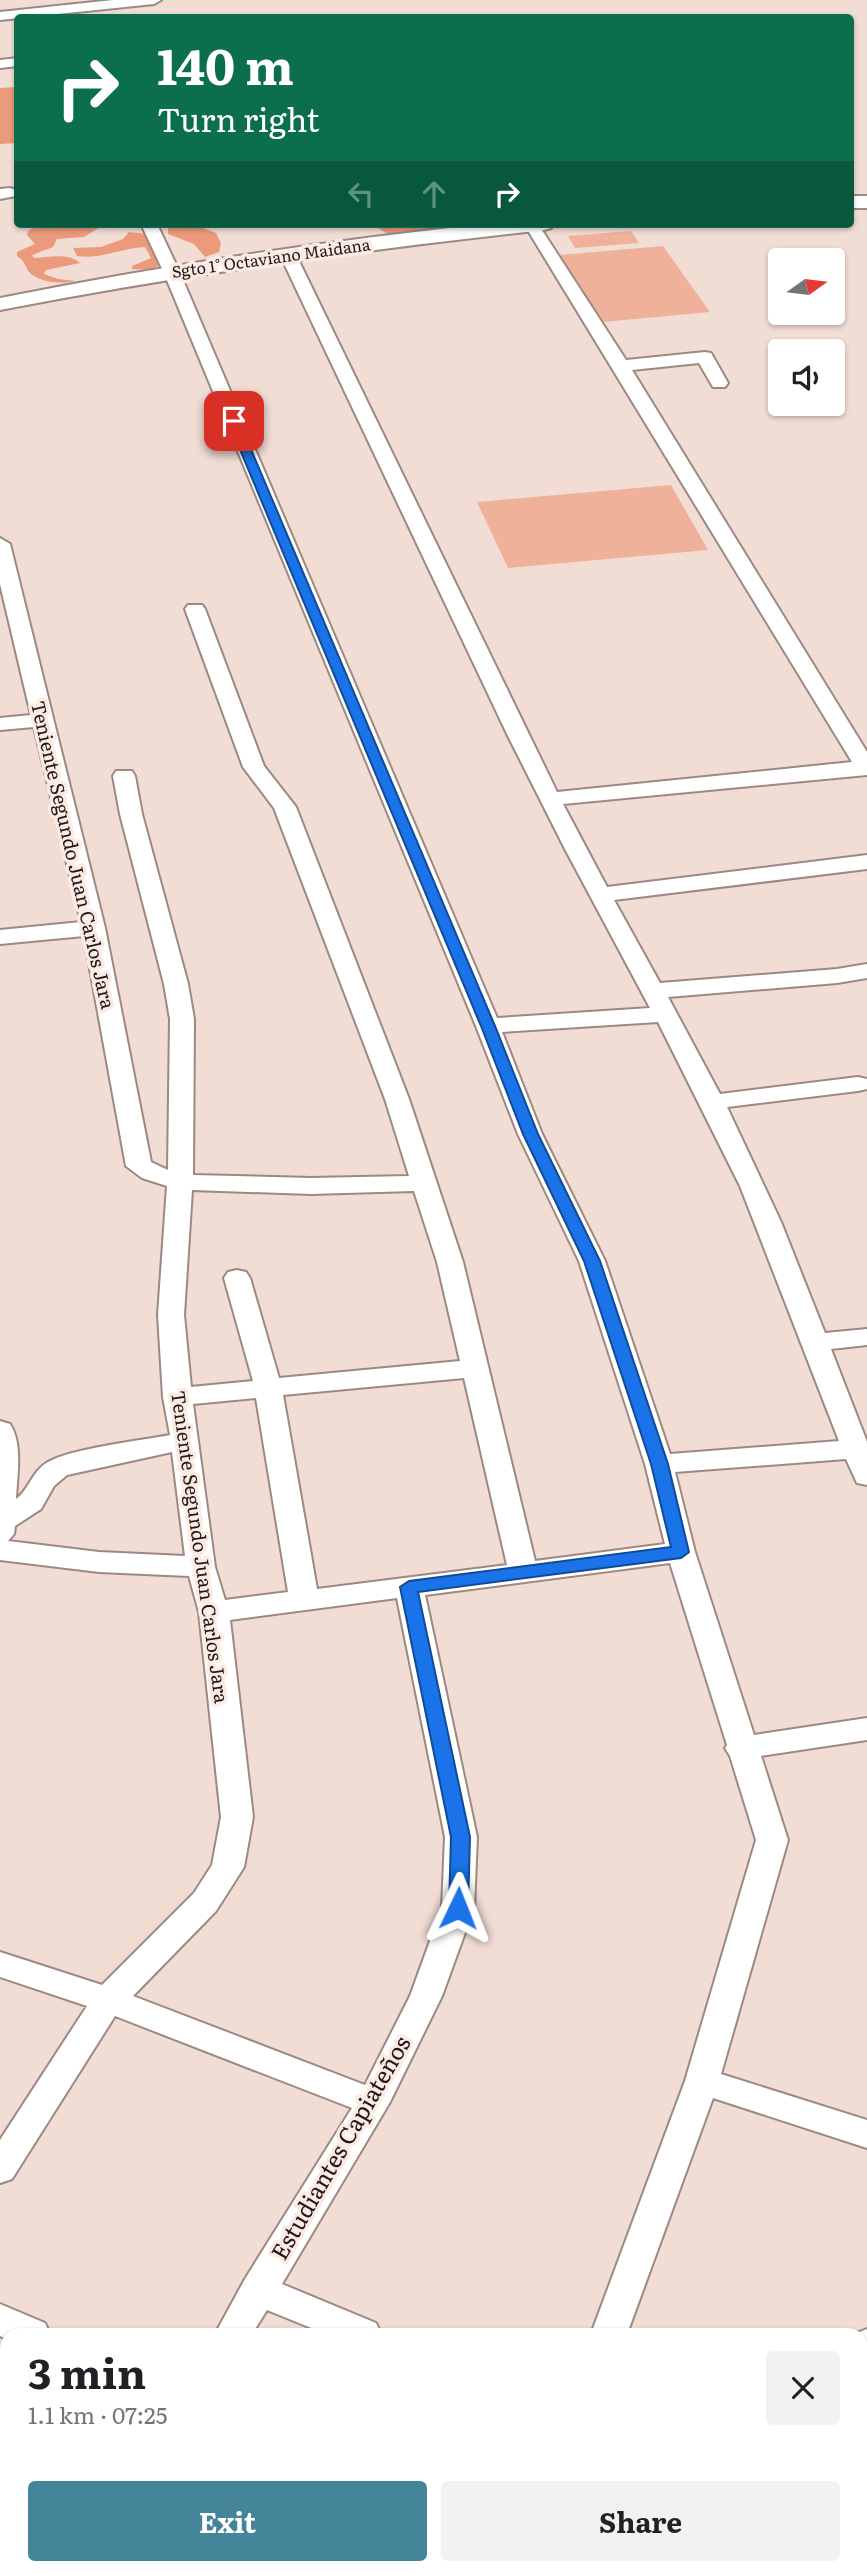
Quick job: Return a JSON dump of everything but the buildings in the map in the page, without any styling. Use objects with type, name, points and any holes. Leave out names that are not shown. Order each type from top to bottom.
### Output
[{"type":"main road","name":"Sgto 1° Octaviano Maidana","points":[[0,304],[121,280],[398,240],[510,228]]},
{"type":"street","points":[[16,14],[154,0]]},
{"type":"street","points":[[151,228],[488,1026],[530,1134],[592,1261],[659,1464],[681,1552],[740,1748],[772,1840],[702,2081],[612,2328]]},
{"type":"street","points":[[540,228],[867,768],[550,799]]},
{"type":"street","points":[[289,257],[550,799],[667,1014],[753,1186],[817,1342],[867,1476]]},
{"type":"street","points":[[621,366],[705,357],[719,383]]},
{"type":"street","name":"Teniente Segundo Juan Carlos Jara","points":[[0,544],[94,928],[139,1166],[152,1175],[180,1182]]},
{"type":"street","points":[[195,609],[254,767],[285,807],[397,1099],[450,1262],[523,1573]]},
{"type":"street","points":[[0,724],[42,720]]},
{"type":"street","name":"Teniente Segundo Juan Carlos Jara","points":[[0,2169],[108,2000],[205,1902],[228,1867],[237,1818],[214,1612],[201,1567],[177,1397],[171,1315],[180,1182],[182,1019],[176,984],[131,814],[124,776]]},
{"type":"street","points":[[600,895],[867,862]]},
{"type":"street","points":[[0,937],[94,928]]},
{"type":"street","points":[[654,991],[867,971]]},
{"type":"street","points":[[488,1026],[667,1014]]},
{"type":"street","points":[[712,1102],[858,1084]]},
{"type":"street","points":[[180,1182],[323,1188],[424,1183]]},
{"type":"street","points":[[237,1278],[268,1387],[304,1601]]},
{"type":"street","points":[[817,1342],[867,1337]]},
{"type":"street","points":[[177,1397],[475,1368]]},
{"type":"street","points":[[0,1430],[4,1454],[0,1536]]},
{"type":"street","points":[[1,1522],[31,1502],[44,1480],[57,1469],[73,1463],[184,1441]]},
{"type":"street","points":[[659,1464],[856,1449]]},
{"type":"street","points":[[0,1550],[99,1562],[201,1567]]},
{"type":"street","points":[[214,1612],[681,1552]]},
{"type":"street","name":"Estudiantes Capiateños","points":[[236,2328],[373,2102],[426,1996],[458,1908],[461,1837],[409,1587]]},
{"type":"street","points":[[740,1748],[867,1729]]},
{"type":"street","points":[[0,1964],[108,2000],[373,2102]]},
{"type":"street","points":[[702,2081],[867,2134]]},
{"type":"street","points":[[258,2290],[349,2328]]},
{"type":"street","points":[[0,2319],[19,2328]]},
{"type":"shaded area","points":[[14,87],[14,143],[0,144],[0,88]]},
{"type":"shaded area","points":[[34,228],[98,228],[84,237],[57,239],[53,247],[32,255],[34,258],[70,258],[80,263],[46,270],[44,274],[76,281],[58,282],[47,281],[31,274],[17,256],[17,252],[35,244],[27,235]]},
{"type":"shaded area","points":[[168,228],[203,228],[216,233],[221,243],[219,252],[205,257],[194,244],[168,234]]},
{"type":"shaded area","points":[[378,228],[449,228],[446,234],[391,236]]},
{"type":"shaded area","points":[[631,231],[639,243],[575,248],[568,236]]},
{"type":"shaded area","points":[[129,232],[146,234],[163,263],[151,270],[132,269],[132,266],[151,258],[145,247],[85,257],[77,256],[73,248],[101,247],[123,239]]},
{"type":"shaded area","points":[[663,246],[710,312],[603,322],[560,255]]},
{"type":"shaded area","points":[[671,485],[708,550],[508,568],[477,502]]},
{"type":"route","points":[[234,421],[391,801],[488,1026],[530,1134],[592,1261],[659,1464],[681,1552],[409,1587],[461,1837],[458,1908]]}]
